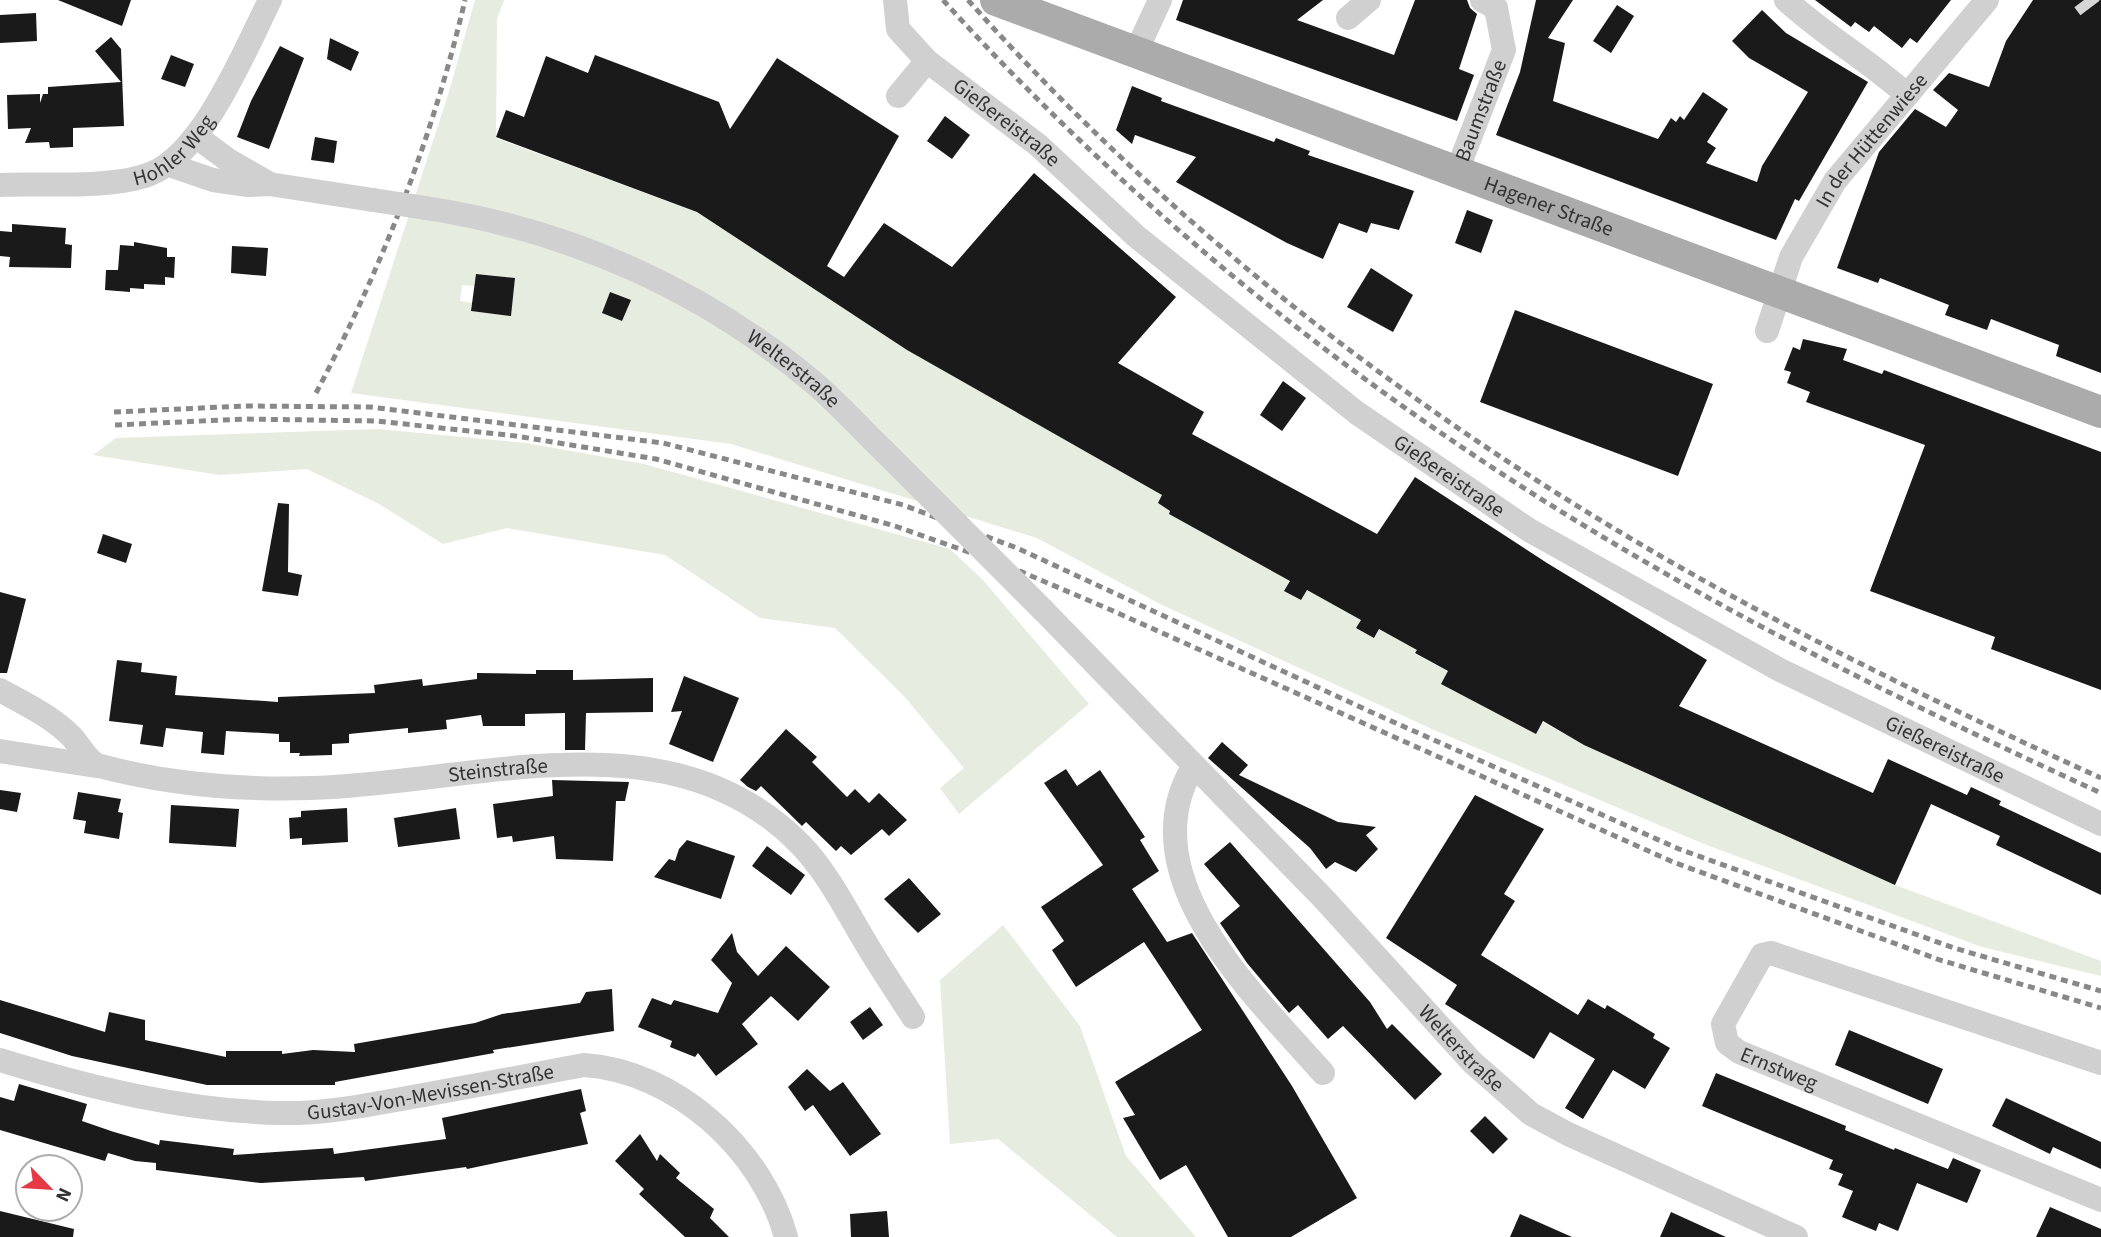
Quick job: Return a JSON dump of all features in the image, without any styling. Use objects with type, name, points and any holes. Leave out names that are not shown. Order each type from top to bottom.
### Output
[{"type":"main road","name":"Hagener Straße","points":[[996,0],[2101,412]]},
{"type":"street","name":"Hohler Weg","points":[[0,184],[112,181],[137,178],[169,165],[197,137],[270,0]]},
{"type":"street","name":"Gießereistraße","points":[[895,0],[898,29],[927,61],[1038,145],[1137,237],[1357,413],[1529,530],[1780,670],[2101,824]]},
{"type":"street","points":[[1136,52],[1160,0]]},
{"type":"street","points":[[1348,18],[1369,0]]},
{"type":"street","points":[[1786,0],[1819,30],[1874,65],[1906,94]]},
{"type":"street","name":"In der Hüttenwiese","points":[[1767,331],[1791,257],[1835,181],[1987,0]]},
{"type":"street","name":"Baumstraße","points":[[1457,172],[1504,50],[1489,4]]},
{"type":"street","points":[[898,96],[927,61]]},
{"type":"street","name":"Welterstraße","points":[[197,137],[228,160],[269,184]]},
{"type":"street","name":"Welterstraße","points":[[169,165],[213,180],[248,185],[269,184],[426,208],[514,226],[590,250],[644,272],[712,310],[769,347],[814,383],[1043,610],[1324,899],[1472,1062],[1531,1114],[1568,1134],[1796,1237]]},
{"type":"street","points":[[0,690],[49,717],[72,737],[96,766]]},
{"type":"street","name":"Steinstraße","points":[[0,751],[201,784],[312,788],[555,764],[655,769],[694,780],[766,814],[800,845],[831,884],[913,1017]]},
{"type":"street","points":[[1193,766],[1183,784],[1175,840],[1194,905],[1206,932],[1229,967],[1323,1073]]},
{"type":"street","name":"Ernstweg","points":[[2101,1063],[1770,953],[1762,955],[1723,1024],[1727,1043],[1739,1052],[2101,1200]]},
{"type":"street","name":"Gustav-Von-Mevissen-Straße","points":[[0,1060],[57,1078],[147,1098],[220,1109],[282,1114],[338,1110],[583,1065],[607,1067],[653,1082],[698,1111],[718,1129],[759,1176],[786,1237]]},
{"type":"shaded area","points":[[475,0],[504,0],[497,19],[496,138],[697,212],[907,350],[1163,495],[1158,503],[1170,511],[1169,514],[1290,581],[1285,591],[1301,600],[1307,590],[1361,618],[1374,638],[1379,629],[1417,649],[1415,654],[1585,745],[1895,885],[2101,961],[2101,976],[1982,947],[1704,844],[1434,730],[1160,604],[1037,538],[731,444],[351,393],[448,95]],"holes":[[[477,274],[515,278],[511,316],[471,311],[472,303],[460,301],[462,285],[474,286]],[[610,292],[630,300],[622,321],[602,313]]]},
{"type":"shaded area","points":[[378,429],[526,443],[644,464],[950,549],[982,579],[1089,704],[959,814],[940,788],[964,768],[903,695],[835,628],[760,618],[665,555],[507,528],[443,544],[379,504],[307,469],[220,475],[93,455],[116,438]]},
{"type":"shaded area","points":[[1003,925],[1080,1026],[1126,1156],[1196,1237],[1117,1237],[998,1139],[950,1144],[940,980]]},
{"type":"building","points":[[58,0],[131,0],[122,26]]},
{"type":"building","points":[[1183,0],[1323,0],[1297,20],[1394,55],[1415,0],[1467,0],[1470,8],[1477,14],[1459,69],[1474,75],[1457,121],[1176,20]]},
{"type":"building","points":[[1536,0],[1573,0],[1548,38],[1565,43],[1553,101],[1658,139],[1671,118],[1676,122],[1680,116],[1684,120],[1703,92],[1728,109],[1707,142],[1716,148],[1706,163],[1757,182],[1762,166],[1808,92],[1749,58],[1732,41],[1762,10],[1786,33],[1868,82],[1799,201],[1795,199],[1776,240],[1496,135],[1520,72]]},
{"type":"building","points":[[1815,0],[1951,0],[1917,43],[1910,38],[1902,48],[1874,26],[1869,32],[1855,22],[1851,27]]},
{"type":"building","points":[[2033,0],[2101,0],[2101,373],[2056,356],[2059,345],[1991,319],[1987,330],[1945,315],[1949,305],[1880,278],[1878,283],[1837,268],[1879,152],[1915,109],[1946,127],[1958,110],[1933,90],[1949,73],[1989,87],[2006,41]]},
{"type":"building","points":[[1617,5],[1634,16],[1611,53],[1593,41]]},
{"type":"building","points":[[36,13],[37,41],[0,43],[0,15]]},
{"type":"building","points":[[111,37],[121,49],[124,126],[73,128],[73,147],[50,148],[49,142],[25,143],[31,128],[8,129],[7,95],[40,94],[40,103],[43,94],[48,94],[48,87],[121,82],[95,51]]},
{"type":"building","points":[[330,38],[359,52],[351,71],[327,59]]},
{"type":"building","points":[[280,46],[304,58],[269,149],[237,137],[251,101]]},
{"type":"building","points":[[171,55],[194,64],[185,87],[161,79]]},
{"type":"building","points":[[595,55],[719,102],[730,129],[777,58],[899,136],[827,266],[844,277],[884,223],[952,267],[1034,173],[1176,297],[1118,363],[1204,412],[1192,434],[1377,534],[1415,477],[1547,563],[1707,660],[1679,706],[1873,793],[1888,759],[1967,795],[1971,787],[2001,801],[1999,805],[2101,853],[2101,895],[1996,845],[2000,836],[1931,804],[1895,885],[1584,745],[1543,721],[1536,734],[1441,684],[1448,671],[1415,653],[1417,650],[1379,629],[1374,638],[1356,628],[1361,620],[1307,590],[1301,600],[1284,591],[1290,581],[1169,514],[1170,511],[1158,503],[1162,495],[907,350],[697,212],[496,137],[506,110],[524,117],[546,56],[588,73]]},
{"type":"building","points":[[1132,86],[1162,98],[1161,101],[1274,142],[1276,138],[1310,151],[1308,155],[1414,191],[1399,230],[1371,223],[1367,233],[1339,223],[1323,259],[1287,243],[1176,182],[1196,157],[1135,135],[1132,144],[1116,130]]},
{"type":"building","points":[[945,116],[970,135],[952,159],[927,141]]},
{"type":"building","points":[[315,137],[337,141],[334,163],[311,160]]},
{"type":"building","points":[[1467,210],[1493,220],[1481,253],[1455,243]]},
{"type":"building","points":[[12,224],[66,228],[65,244],[72,245],[71,268],[9,267],[10,257],[0,256],[0,231],[12,232]]},
{"type":"building","points":[[134,242],[167,248],[167,257],[175,257],[174,278],[165,277],[165,285],[144,284],[144,289],[130,288],[130,292],[105,290],[106,270],[118,270],[120,245],[134,246]]},
{"type":"building","points":[[232,246],[268,248],[266,276],[231,273]]},
{"type":"building","points":[[1371,268],[1413,295],[1393,332],[1347,307]]},
{"type":"building","points":[[476,274],[515,278],[511,316],[471,311]]},
{"type":"building","points":[[610,292],[631,300],[622,321],[602,313]]},
{"type":"building","points":[[1515,310],[1713,384],[1678,476],[1480,402]]},
{"type":"building","points":[[1803,339],[1847,349],[1843,360],[1882,374],[1884,370],[2101,452],[2101,690],[1991,649],[1995,637],[1870,591],[1925,445],[1806,402],[1810,392],[1787,383],[1791,372],[1784,370],[1793,347],[1800,350]]},
{"type":"building","points":[[1283,381],[1306,398],[1282,431],[1260,415]]},
{"type":"building","points":[[278,503],[289,504],[288,572],[302,575],[298,596],[262,591]]},
{"type":"building","points":[[103,534],[132,544],[126,563],[97,553]]},
{"type":"building","points":[[0,592],[26,599],[7,673],[0,673]]},
{"type":"building","points":[[117,660],[142,663],[141,672],[177,676],[175,695],[278,702],[278,697],[375,693],[374,685],[422,679],[423,686],[477,679],[477,673],[536,674],[536,670],[573,670],[573,680],[653,678],[653,712],[586,713],[585,750],[565,750],[565,713],[525,714],[525,726],[483,726],[481,715],[446,720],[447,729],[408,733],[408,728],[349,734],[349,743],[332,744],[332,755],[299,756],[300,753],[290,753],[290,742],[279,742],[279,734],[226,731],[224,755],[201,753],[203,732],[166,728],[163,747],[140,744],[143,725],[109,721]]},
{"type":"building","points":[[684,676],[739,698],[713,762],[669,744],[682,711],[671,712]]},
{"type":"building","points":[[786,729],[817,757],[812,762],[847,797],[855,789],[869,803],[879,793],[907,820],[889,836],[882,829],[851,855],[841,846],[836,851],[806,822],[802,826],[761,786],[756,791],[748,787],[740,780]]},
{"type":"building","points":[[1222,742],[1248,765],[1239,775],[1338,822],[1376,827],[1366,835],[1378,849],[1356,872],[1335,862],[1326,869],[1310,848],[1208,758]]},
{"type":"building","points":[[1066,769],[1077,786],[1100,770],[1145,837],[1140,840],[1159,871],[1132,889],[1167,942],[1192,933],[1292,1086],[1357,1198],[1291,1237],[1228,1237],[1186,1165],[1160,1180],[1123,1118],[1135,1115],[1115,1082],[1202,1030],[1144,942],[1076,987],[1052,950],[1064,941],[1041,907],[1103,865],[1044,783]]},
{"type":"building","points":[[552,780],[629,782],[625,801],[616,801],[613,861],[556,859],[554,836],[513,842],[512,836],[497,838],[493,804],[553,796]]},
{"type":"building","points":[[0,790],[21,793],[17,812],[0,809]]},
{"type":"building","points":[[78,792],[121,799],[118,812],[123,813],[119,839],[84,833],[86,821],[73,819]]},
{"type":"building","points":[[1475,795],[1544,829],[1504,894],[1515,901],[1481,955],[1578,1015],[1588,999],[1605,1009],[1607,1005],[1655,1034],[1653,1038],[1670,1048],[1645,1089],[1613,1070],[1583,1119],[1565,1108],[1595,1059],[1550,1032],[1534,1059],[1445,1004],[1457,985],[1386,938]]},
{"type":"building","points":[[171,805],[239,809],[236,847],[169,843]]},
{"type":"building","points":[[347,808],[348,842],[302,845],[302,838],[290,839],[289,818],[301,817],[301,811]]},
{"type":"building","points":[[456,808],[460,839],[398,847],[394,818]]},
{"type":"building","points":[[687,840],[735,856],[721,899],[654,877],[669,859],[675,861],[679,849]]},
{"type":"building","points":[[1230,842],[1370,1002],[1387,1029],[1392,1024],[1442,1074],[1415,1100],[1343,1026],[1328,1039],[1298,1005],[1289,1013],[1247,963],[1220,923],[1240,906],[1204,864]]},
{"type":"building","points":[[767,846],[805,875],[791,895],[752,866]]},
{"type":"building","points":[[909,878],[941,914],[918,933],[884,899]]},
{"type":"building","points":[[732,933],[737,952],[758,976],[786,946],[830,987],[798,1021],[771,996],[742,1024],[758,1044],[716,1076],[698,1053],[695,1057],[670,1047],[672,1041],[638,1027],[652,998],[671,1005],[674,1000],[718,1013],[732,983],[711,960]]},
{"type":"building","points":[[612,989],[614,1031],[493,1050],[494,1053],[335,1082],[335,1085],[207,1085],[72,1056],[0,1033],[0,1000],[105,1032],[109,1012],[145,1020],[145,1040],[226,1057],[226,1051],[282,1051],[282,1054],[313,1050],[355,1052],[354,1044],[475,1023],[502,1014],[580,1003],[586,992]]},
{"type":"building","points":[[870,1007],[883,1025],[863,1040],[850,1022]]},
{"type":"building","points":[[1849,1030],[1943,1069],[1928,1104],[1835,1065]]},
{"type":"building","points":[[807,1069],[830,1091],[843,1082],[881,1134],[850,1156],[813,1105],[805,1111],[788,1087]]},
{"type":"building","points":[[1716,1073],[1846,1126],[1845,1130],[1894,1150],[1895,1148],[1948,1169],[1953,1158],[1981,1170],[1967,1203],[1917,1183],[1898,1231],[1879,1223],[1876,1231],[1842,1217],[1853,1191],[1838,1185],[1843,1174],[1829,1169],[1833,1160],[1702,1106]]},
{"type":"building","points":[[19,1084],[87,1104],[82,1121],[159,1145],[160,1140],[234,1149],[233,1155],[333,1148],[334,1154],[446,1139],[442,1118],[581,1089],[586,1111],[580,1113],[588,1144],[467,1169],[466,1167],[365,1181],[364,1177],[261,1183],[156,1170],[156,1163],[135,1161],[108,1153],[105,1161],[0,1130],[0,1097],[14,1101]]},
{"type":"building","points":[[2006,1098],[2101,1142],[2101,1169],[2053,1147],[2050,1154],[1992,1126]]},
{"type":"building","points":[[1485,1116],[1508,1139],[1493,1154],[1470,1131]]},
{"type":"building","points":[[640,1134],[657,1161],[660,1154],[680,1173],[676,1178],[714,1209],[710,1218],[729,1237],[685,1237],[639,1194],[644,1189],[615,1161]]},
{"type":"building","points":[[2050,1207],[2101,1229],[2101,1237],[2036,1237]]},
{"type":"building","points":[[0,1211],[14,1214],[14,1223],[49,1223],[74,1229],[73,1237],[0,1237]]},
{"type":"building","points":[[887,1211],[889,1237],[851,1237],[850,1214]]},
{"type":"building","points":[[1671,1212],[1726,1237],[1660,1237]]},
{"type":"building","points":[[1520,1214],[1572,1237],[1510,1237]]},
{"type":"tunnel","points":[[2084,0],[2090,8]]},
{"type":"railway","points":[[316,393],[363,298],[403,201],[438,102],[465,0]]},
{"type":"railway","points":[[943,0],[1016,78],[1093,153],[1173,225],[1340,361],[1428,424],[1517,484],[1728,609],[1913,704],[2101,793]]},
{"type":"railway","points":[[968,0],[1046,83],[1127,163],[1212,239],[1300,312],[1484,446],[1580,508],[1782,623],[1887,677],[2101,778]]},
{"type":"railway","points":[[114,412],[245,406],[370,407],[663,443],[903,505],[1017,548],[1371,712],[1679,849],[1954,948],[2101,991]]},
{"type":"railway","points":[[115,425],[245,419],[376,421],[516,436],[656,459],[895,526],[1008,566],[1111,610],[1673,862],[1940,960],[2101,1008]]}]
